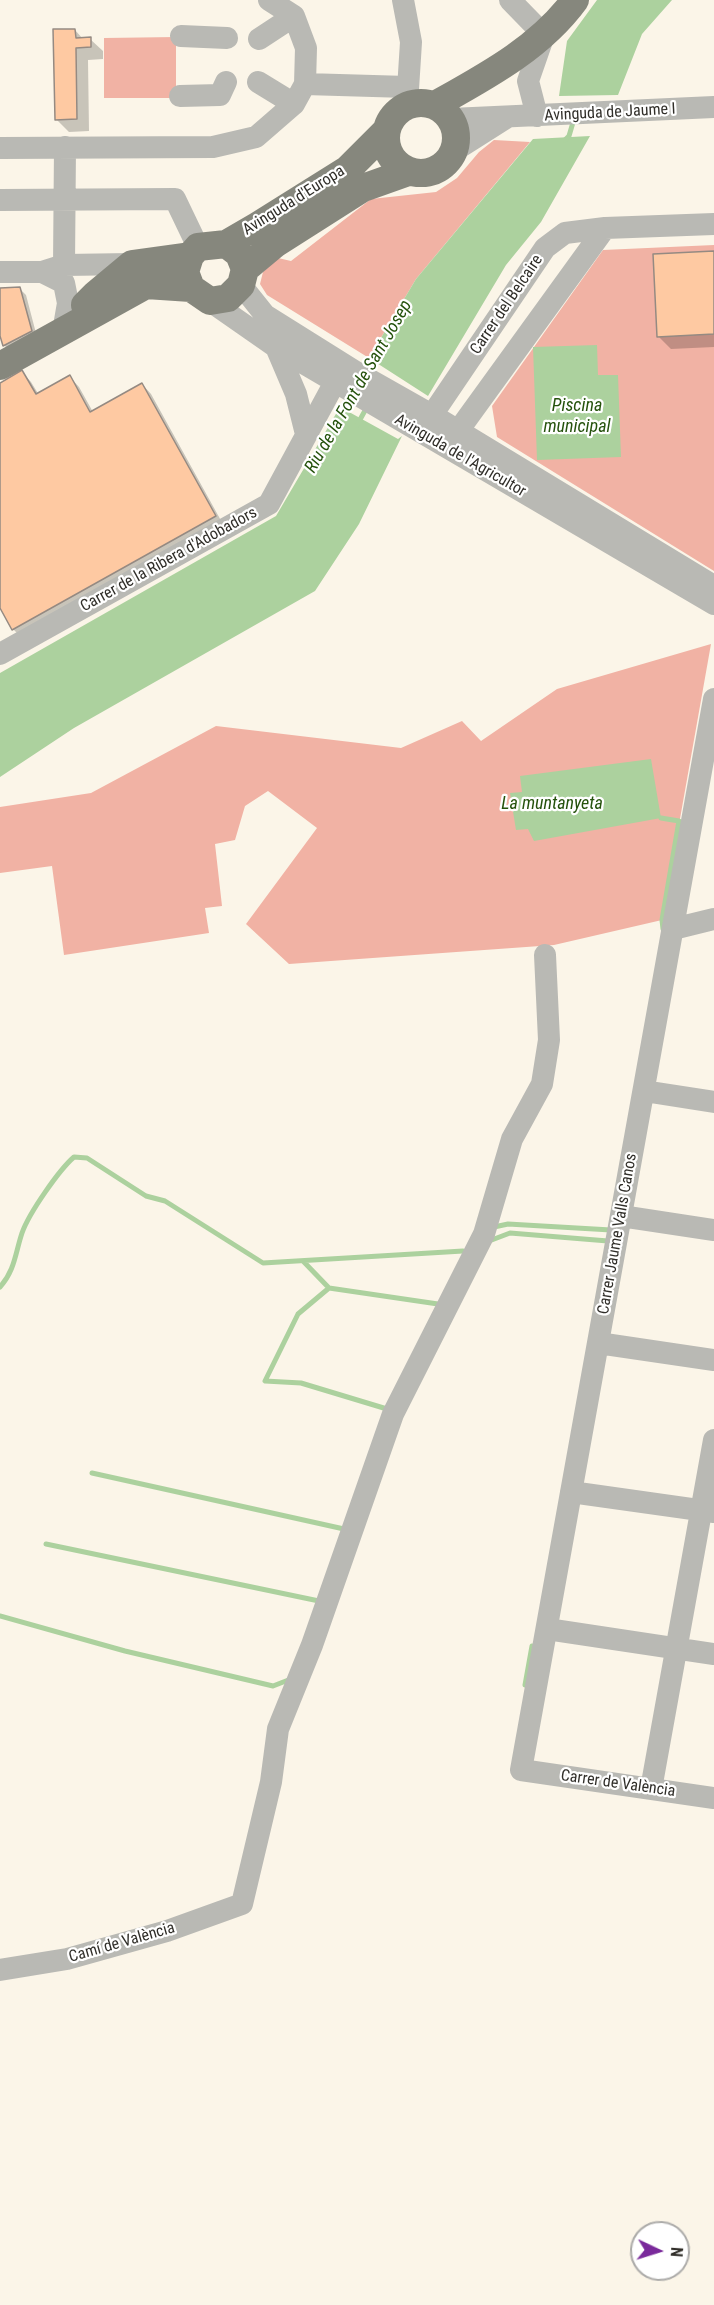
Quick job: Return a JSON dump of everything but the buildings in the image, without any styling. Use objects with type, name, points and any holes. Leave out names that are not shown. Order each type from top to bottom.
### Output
[{"type":"main road","points":[[430,107],[456,129],[454,151],[441,168],[431,173],[408,172],[400,167],[388,151],[386,131],[390,121],[398,112],[430,107],[486,76],[544,35],[563,17],[575,0]]},
{"type":"main road","name":"Avinguda d'Europa","points":[[226,243],[348,169],[386,131]]},
{"type":"main road","name":"Avinguda d'Europa","points":[[243,277],[275,244],[363,188],[408,172]]},
{"type":"main road","points":[[0,366],[63,332],[146,285],[228,298],[243,277],[239,254],[226,243],[132,264],[96,294],[63,332]]},
{"type":"main road","points":[[194,251],[185,272],[201,294]]},
{"type":"street","points":[[0,148],[213,147],[256,137],[294,104],[305,84],[306,48],[294,16],[269,0]]},
{"type":"street","points":[[403,0],[411,42],[430,107]]},
{"type":"street","points":[[510,0],[544,35],[528,81],[544,116]]},
{"type":"street","points":[[259,39],[294,16]]},
{"type":"street","points":[[181,36],[227,38]]},
{"type":"street","points":[[180,96],[220,95],[226,82]]},
{"type":"street","points":[[258,82],[294,104]]},
{"type":"street","name":"Avinguda de Jaume I","points":[[305,84],[430,107],[506,118],[714,107]]},
{"type":"street","points":[[454,151],[506,118]]},
{"type":"street","points":[[63,332],[68,303],[57,273],[65,200],[65,147]]},
{"type":"street","points":[[0,200],[175,199],[194,251]]},
{"type":"street","name":"Carrer del Belcaire","points":[[422,417],[545,248],[565,233],[604,228],[714,224]]},
{"type":"street","name":"Carrer del Belcaire","points":[[458,431],[604,228]]},
{"type":"street","points":[[0,272],[57,273],[132,264]]},
{"type":"street","points":[[57,273],[96,294],[125,296]]},
{"type":"street","name":"Avinguda de l'Agricultor","points":[[243,277],[265,315],[346,381]]},
{"type":"street","name":"Avinguda de l'Agricultor","points":[[201,294],[276,347],[422,417],[458,431],[714,586]]},
{"type":"street","points":[[276,347],[296,394],[306,434]]},
{"type":"street","name":"Carrer de la Ribera d'Adobadors","points":[[1,650],[269,504],[306,434],[346,381]]},
{"type":"street","name":"Avinguda de l'Agricultor","points":[[422,417],[714,604]]},
{"type":"street","name":"Carrer Jaume Valls Canos","points":[[521,1770],[714,699]]},
{"type":"street","points":[[673,929],[714,919]]},
{"type":"street","name":"Camí de València","points":[[0,1970],[67,1959],[167,1931],[242,1904],[271,1782],[278,1729],[312,1645],[393,1414],[484,1234],[512,1139],[542,1084],[549,1040],[544,955]]},
{"type":"street","points":[[644,1091],[714,1102]]},
{"type":"street","points":[[621,1216],[714,1230]]},
{"type":"street","points":[[598,1343],[714,1360]]},
{"type":"street","points":[[651,1789],[676,1648],[708,1511],[714,1440]]},
{"type":"street","points":[[571,1492],[708,1511]]},
{"type":"street","points":[[547,1629],[714,1654]]},
{"type":"street","name":"Carrer de València","points":[[521,1770],[714,1798]]},
{"type":"shaded area","points":[[176,37],[176,98],[104,98],[104,38]]},
{"type":"shaded area","points":[[494,140],[530,142],[416,279],[369,358],[267,295],[260,284],[263,272],[278,258],[291,261],[371,199],[436,192],[457,178],[479,152]]},
{"type":"shaded area","points":[[714,245],[714,571],[497,437],[492,406],[603,250]]},
{"type":"shaded area","points":[[711,644],[662,920],[554,945],[289,964],[246,924],[317,828],[268,791],[245,806],[235,840],[215,844],[222,906],[205,908],[209,933],[64,955],[52,866],[0,873],[0,807],[91,793],[216,726],[401,748],[462,721],[481,741],[557,689]]},
{"type":"water","points":[[597,0],[672,0],[642,34],[618,95],[559,96],[567,41]]},
{"type":"water","points":[[590,136],[541,222],[506,265],[428,396],[369,358],[416,279],[533,139]]},
{"type":"water","name":"Piscina municipal","points":[[597,345],[598,375],[618,375],[621,457],[537,460],[533,347]]},
{"type":"water","points":[[340,407],[398,439],[402,436],[359,524],[315,591],[74,728],[0,777],[0,673],[276,516]]},
{"type":"water","name":"La muntanyeta","points":[[651,759],[661,818],[534,841],[528,829],[516,830],[510,793],[522,792],[520,776]]},
{"type":"waterway","name":"Riu de la Font de Sant Josep","points":[[565,140],[569,136],[574,119]]},
{"type":"waterway","name":"Riu de la Font de Sant Josep","points":[[357,425],[367,407]]},
{"type":"waterway","points":[[661,818],[679,821],[662,920],[663,929]]},
{"type":"waterway","points":[[0,1287],[12,1268],[22,1233],[31,1215],[53,1181],[74,1157],[87,1158],[146,1196],[165,1201],[263,1263],[463,1251]]},
{"type":"waterway","points":[[494,1227],[508,1224],[611,1230]]},
{"type":"waterway","points":[[489,1241],[510,1233],[608,1241]]},
{"type":"waterway","points":[[303,1261],[329,1288],[438,1304]]},
{"type":"waterway","points":[[329,1288],[298,1314],[265,1381],[301,1383],[387,1409]]},
{"type":"waterway","points":[[92,1473],[344,1529]]},
{"type":"waterway","points":[[46,1544],[319,1601]]},
{"type":"waterway","points":[[0,1616],[125,1651],[273,1686],[291,1679]]},
{"type":"waterway","points":[[525,1685],[532,1646]]}]
